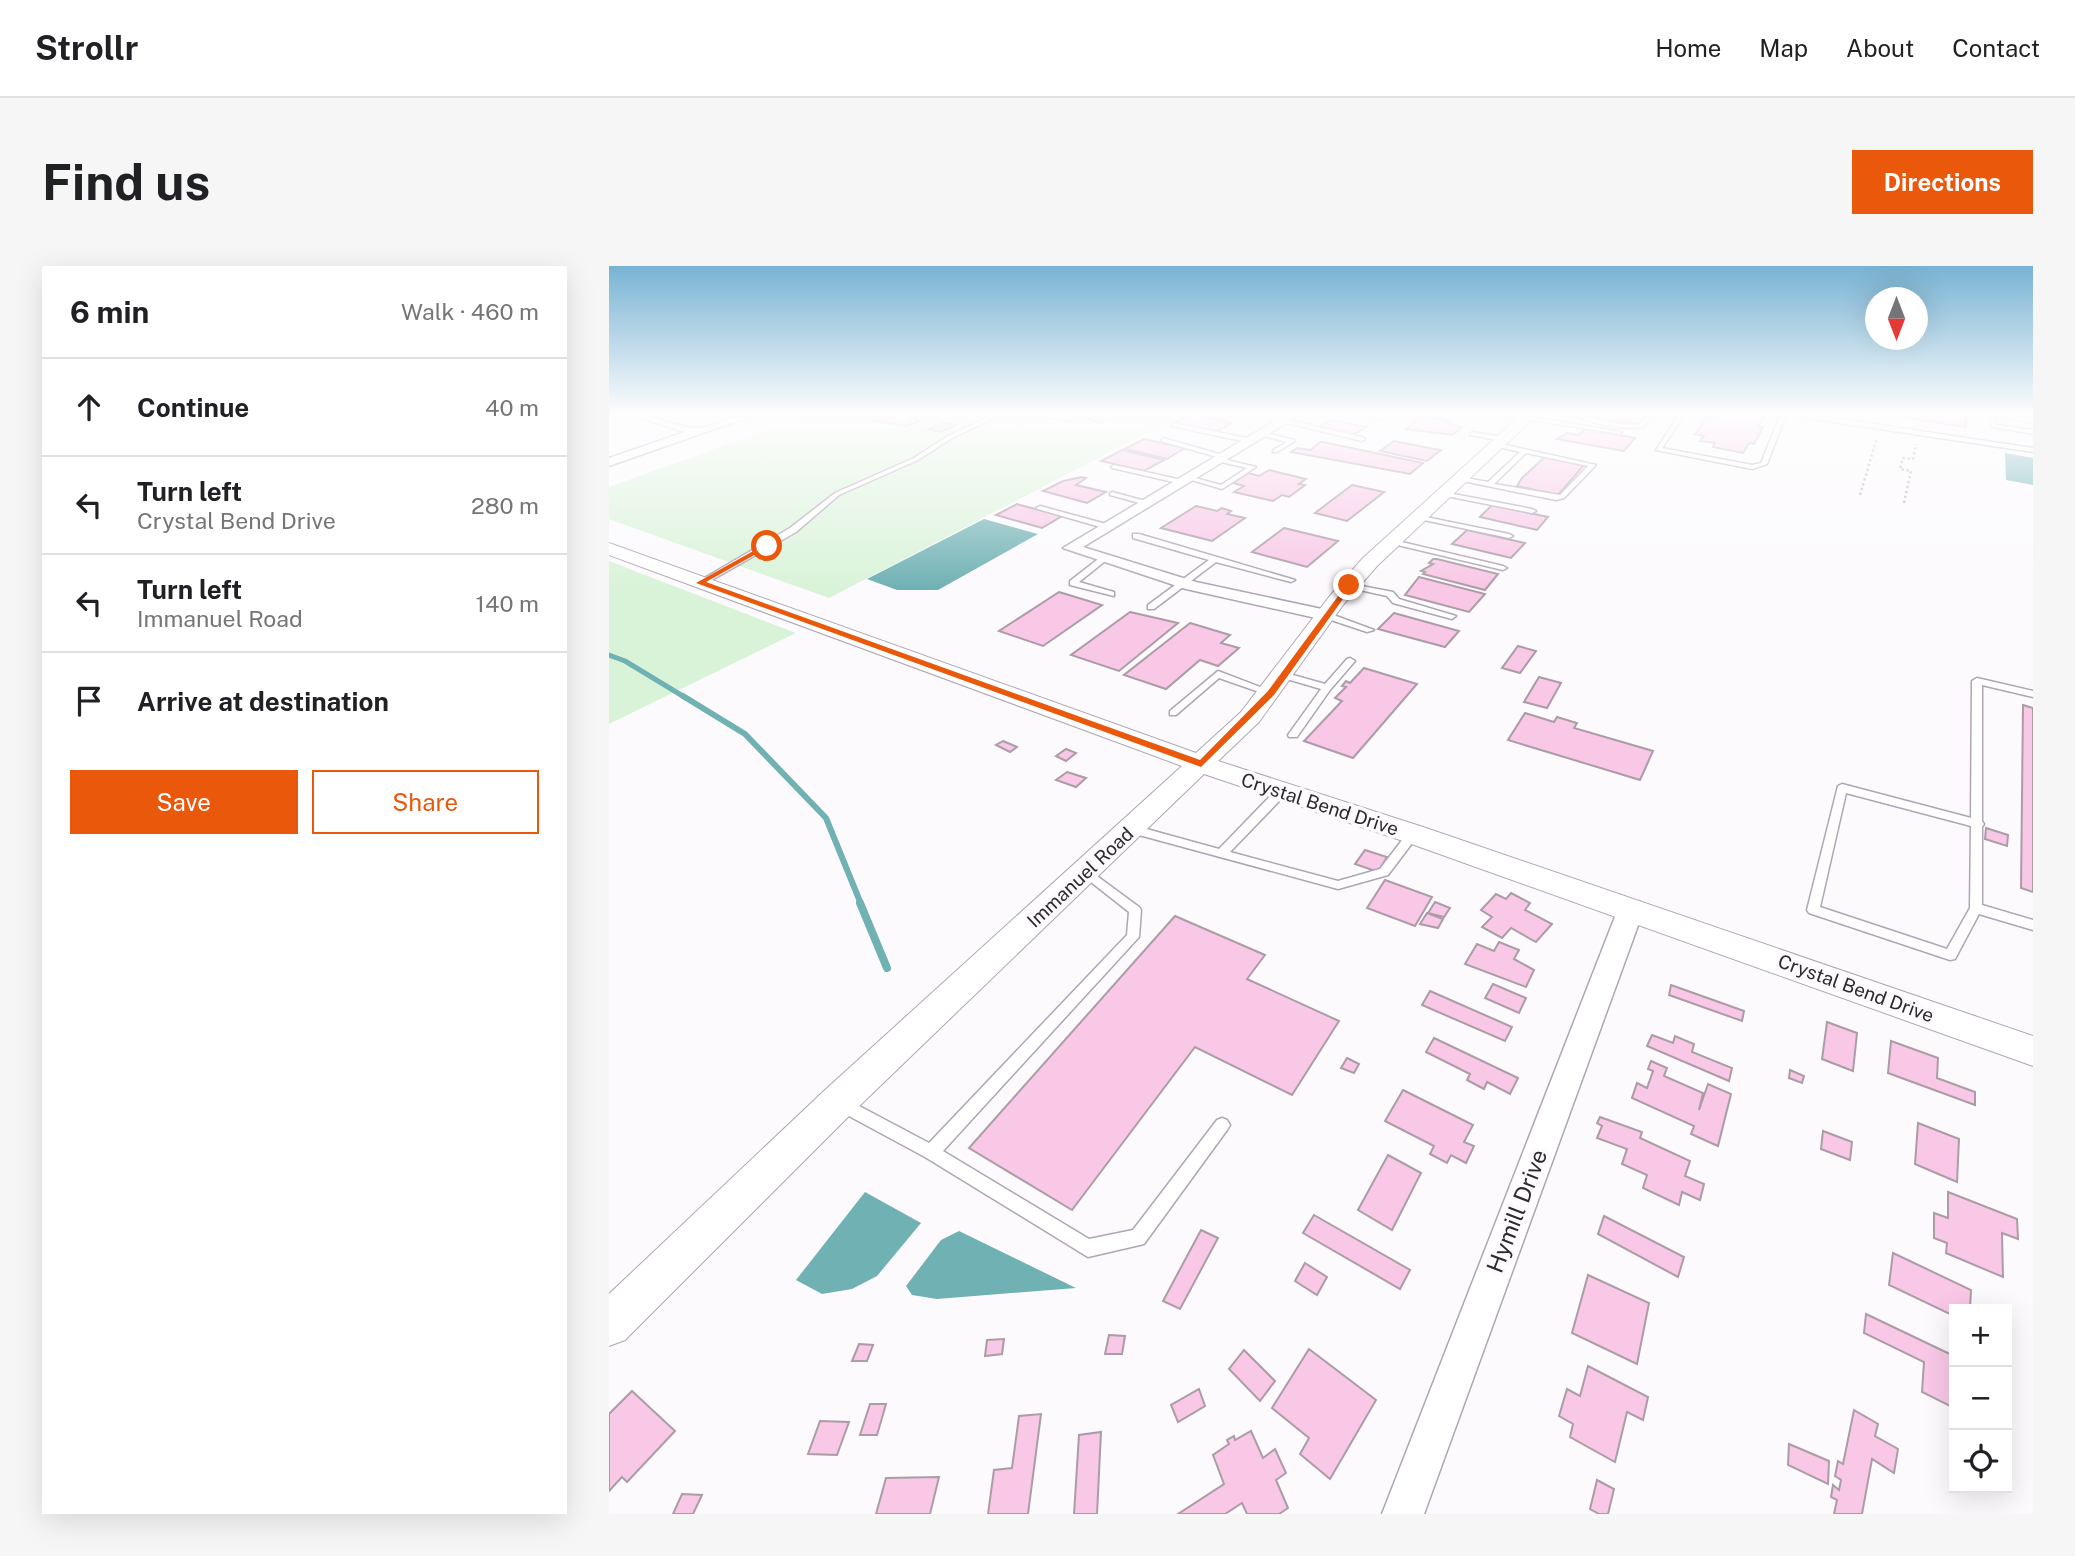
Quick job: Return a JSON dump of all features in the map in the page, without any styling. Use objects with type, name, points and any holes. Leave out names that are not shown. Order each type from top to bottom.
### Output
[{"type":"street","points":[[1200,471],[1071,548],[1184,583],[1325,615]]},
{"type":"street","name":"Immanuel Road","points":[[609,1324],[838,1102],[1201,764],[1271,693],[1349,585],[1468,471]]},
{"type":"street","name":"Crystal Bend Drive","points":[[609,549],[1201,764],[1631,909],[2033,1051]]},
{"type":"street","name":"Hymill Drive","points":[[1403,1514],[1631,909]]},
{"type":"lane","points":[[700,583],[793,530],[837,494],[888,471]]},
{"type":"lane","points":[[1137,471],[1222,487],[1246,471]]},
{"type":"lane","points":[[1489,485],[1503,471]]},
{"type":"lane","points":[[1459,479],[1562,497],[1587,471]]},
{"type":"lane","points":[[1112,494],[1147,503]]},
{"type":"lane","points":[[1444,494],[1532,511]]},
{"type":"lane","points":[[1040,508],[1107,527]]},
{"type":"lane","points":[[1419,517],[1509,536]]},
{"type":"lane","points":[[1136,536],[1291,580]]},
{"type":"lane","points":[[1392,541],[1503,568]]},
{"type":"lane","points":[[1105,558],[1073,583],[1111,594]]},
{"type":"lane","points":[[1151,607],[1216,559]]},
{"type":"lane","points":[[1349,585],[1390,594],[1396,601],[1451,616]]},
{"type":"lane","points":[[1325,615],[1370,630]]},
{"type":"lane","points":[[1293,735],[1350,661]]},
{"type":"lane","points":[[1173,713],[1218,674],[1271,693]]},
{"type":"lane","points":[[1283,676],[1327,688]]},
{"type":"lane","points":[[1978,824],[1842,788],[1812,909],[1950,955],[1976,908],[1978,824],[1977,681],[2033,694]]},
{"type":"lane","points":[[1222,853],[1281,792]]},
{"type":"lane","points":[[1132,829],[1338,885],[1384,872],[1413,834]]},
{"type":"lane","points":[[931,1152],[1133,937],[1135,909],[1086,872]]},
{"type":"lane","points":[[1976,908],[2033,925]]},
{"type":"lane","points":[[838,1102],[931,1152],[1088,1248],[1138,1238],[1222,1125]]},
{"type":"path","points":[[1860,495],[1867,471]]},
{"type":"path","points":[[1904,503],[1911,471]]},
{"type":"green space","points":[[653,471],[1073,471],[829,598],[609,519],[609,487]]},
{"type":"green space","points":[[609,561],[796,633],[609,724]]},
{"type":"water","points":[[2006,471],[2033,471],[2033,485],[2006,480]]},
{"type":"water","points":[[984,519],[1038,534],[938,590],[897,590],[867,579]]},
{"type":"water","points":[[865,1192],[921,1223],[877,1276],[852,1289],[822,1294],[796,1280]]},
{"type":"water","points":[[959,1231],[1076,1288],[937,1299],[912,1295],[906,1286],[941,1240]]},
{"type":"building","points":[[1267,471],[1274,471],[1306,479],[1299,484],[1305,485],[1289,497],[1282,495],[1273,501],[1234,492],[1244,486],[1233,483],[1248,473],[1259,476]]},
{"type":"building","points":[[1529,471],[1579,471],[1558,495],[1517,486]]},
{"type":"building","points":[[1086,478],[1076,485],[1106,492],[1087,503],[1043,491],[1063,481]]},
{"type":"building","points":[[1352,485],[1384,492],[1347,521],[1315,513]]},
{"type":"building","points":[[1017,504],[1062,516],[1042,528],[996,515]]},
{"type":"building","points":[[1492,505],[1548,517],[1537,530],[1480,517]]},
{"type":"building","points":[[1196,506],[1217,511],[1222,508],[1231,511],[1227,514],[1245,518],[1212,541],[1161,528]]},
{"type":"building","points":[[1284,528],[1338,541],[1307,567],[1252,552]]},
{"type":"building","points":[[1467,530],[1525,543],[1511,558],[1452,544]]},
{"type":"building","points":[[1433,559],[1498,574],[1485,590],[1423,574],[1425,572],[1421,571],[1433,564],[1429,563]]},
{"type":"building","points":[[1419,577],[1485,594],[1469,612],[1405,595]]},
{"type":"building","points":[[1059,592],[1102,605],[1043,646],[999,631]]},
{"type":"building","points":[[1130,612],[1178,623],[1119,671],[1071,655]]},
{"type":"building","points":[[1394,613],[1459,631],[1445,647],[1378,629]]},
{"type":"building","points":[[1190,623],[1230,635],[1221,643],[1239,648],[1218,666],[1200,660],[1166,689],[1124,675]]},
{"type":"building","points":[[1518,646],[1536,651],[1520,673],[1502,668]]},
{"type":"building","points":[[1364,668],[1417,684],[1353,758],[1304,741],[1342,701],[1335,698],[1346,687],[1342,686],[1346,681],[1350,683]]},
{"type":"building","points":[[1539,677],[1561,683],[1547,708],[1524,702]]},
{"type":"building","points":[[2023,705],[2033,708],[2033,892],[2021,888]]},
{"type":"building","points":[[1525,713],[1554,722],[1557,717],[1577,723],[1574,728],[1653,751],[1640,780],[1508,740]]},
{"type":"building","points":[[1003,741],[1017,747],[1010,752],[996,745]]},
{"type":"building","points":[[1066,749],[1076,753],[1066,761],[1056,756]]},
{"type":"building","points":[[1067,772],[1086,778],[1076,787],[1056,780]]},
{"type":"building","points":[[1986,828],[2008,835],[2007,846],[1985,839]]},
{"type":"building","points":[[1365,850],[1387,857],[1378,872],[1355,864]]},
{"type":"building","points":[[1385,880],[1432,897],[1415,926],[1367,908]]},
{"type":"building","points":[[1511,893],[1530,903],[1525,910],[1552,924],[1536,942],[1511,928],[1502,938],[1482,927],[1492,917],[1481,910],[1496,894],[1506,899]]},
{"type":"building","points":[[1435,902],[1450,908],[1444,917],[1428,913]]},
{"type":"building","points":[[1427,913],[1443,919],[1438,928],[1420,924]]},
{"type":"building","points":[[1175,916],[1265,955],[1247,979],[1339,1021],[1292,1095],[1195,1047],[1072,1210],[969,1148]]},
{"type":"building","points":[[1499,942],[1519,950],[1514,959],[1534,970],[1526,987],[1465,964],[1477,944],[1494,951]]},
{"type":"building","points":[[1493,984],[1526,998],[1519,1013],[1485,998]]},
{"type":"building","points":[[1671,985],[1744,1011],[1742,1021],[1669,995]]},
{"type":"building","points":[[1430,991],[1512,1027],[1505,1041],[1422,1005]]},
{"type":"building","points":[[1827,1022],[1857,1033],[1853,1071],[1822,1059]]},
{"type":"building","points":[[1652,1035],[1673,1043],[1675,1036],[1694,1044],[1692,1052],[1732,1068],[1729,1081],[1647,1046]]},
{"type":"building","points":[[1434,1038],[1518,1078],[1510,1094],[1487,1082],[1484,1089],[1467,1080],[1470,1074],[1426,1052]]},
{"type":"building","points":[[1891,1041],[1938,1058],[1937,1078],[1975,1092],[1975,1105],[1888,1073]]},
{"type":"building","points":[[1347,1058],[1359,1064],[1354,1073],[1341,1068]]},
{"type":"building","points":[[1651,1061],[1667,1068],[1664,1076],[1703,1093],[1699,1110],[1708,1084],[1731,1094],[1718,1146],[1691,1134],[1694,1126],[1632,1098],[1637,1083],[1647,1088],[1653,1071],[1648,1069]]},
{"type":"building","points":[[1790,1070],[1804,1076],[1802,1083],[1789,1078]]},
{"type":"building","points":[[1403,1090],[1473,1125],[1464,1142],[1474,1146],[1466,1163],[1451,1155],[1447,1163],[1430,1154],[1434,1146],[1385,1121]]},
{"type":"building","points":[[1600,1117],[1642,1132],[1640,1138],[1690,1161],[1685,1176],[1704,1184],[1700,1200],[1682,1192],[1679,1205],[1643,1188],[1647,1175],[1622,1164],[1627,1149],[1597,1138],[1602,1126],[1597,1123]]},
{"type":"building","points":[[1918,1123],[1959,1139],[1957,1182],[1915,1164]]},
{"type":"building","points":[[1823,1131],[1852,1142],[1850,1160],[1821,1149]]},
{"type":"building","points":[[1388,1155],[1421,1173],[1392,1230],[1358,1210]]},
{"type":"building","points":[[1948,1192],[2017,1219],[2018,1239],[2002,1233],[2003,1277],[1946,1253],[1947,1243],[1934,1238],[1934,1213],[1948,1218]]},
{"type":"building","points":[[1314,1215],[1410,1270],[1400,1289],[1303,1233]]},
{"type":"building","points":[[1604,1216],[1684,1257],[1678,1277],[1598,1234]]},
{"type":"building","points":[[1201,1230],[1218,1238],[1180,1309],[1163,1301]]},
{"type":"building","points":[[1893,1253],[1971,1290],[1970,1304],[1949,1304],[1949,1314],[1889,1285]]},
{"type":"building","points":[[1305,1263],[1327,1277],[1317,1295],[1295,1281]]},
{"type":"building","points":[[1588,1275],[1649,1303],[1637,1364],[1572,1333]]},
{"type":"building","points":[[1866,1314],[1949,1354],[1949,1406],[1922,1392],[1924,1362],[1864,1333]]},
{"type":"building","points":[[1109,1335],[1125,1336],[1122,1354],[1105,1354]]},
{"type":"building","points":[[1004,1339],[1002,1354],[985,1356],[987,1340]]},
{"type":"building","points":[[859,1344],[873,1345],[867,1361],[852,1361]]},
{"type":"building","points":[[1309,1349],[1376,1400],[1330,1479],[1300,1454],[1309,1438],[1272,1408]]},
{"type":"building","points":[[1244,1350],[1275,1381],[1260,1401],[1229,1369]]},
{"type":"building","points":[[1588,1366],[1648,1397],[1643,1420],[1627,1412],[1615,1462],[1570,1437],[1573,1424],[1559,1416],[1567,1389],[1580,1396]]},
{"type":"building","points":[[1199,1389],[1205,1406],[1178,1422],[1171,1405]]},
{"type":"building","points":[[632,1391],[675,1431],[627,1482],[622,1477],[609,1491],[609,1414]]},
{"type":"building","points":[[870,1404],[886,1404],[877,1435],[860,1435]]},
{"type":"building","points":[[1854,1410],[1878,1424],[1875,1436],[1898,1449],[1894,1473],[1872,1459],[1862,1514],[1834,1514],[1837,1500],[1831,1497],[1833,1485],[1839,1490],[1841,1480],[1835,1476],[1838,1461],[1843,1464]]},
{"type":"building","points":[[1041,1414],[1028,1514],[988,1514],[994,1470],[1012,1468],[1019,1416]]},
{"type":"building","points":[[820,1421],[849,1422],[837,1455],[808,1454]]},
{"type":"building","points":[[1251,1431],[1263,1458],[1275,1449],[1286,1473],[1276,1480],[1288,1508],[1279,1514],[1247,1514],[1242,1503],[1225,1514],[1178,1514],[1224,1484],[1213,1455],[1229,1444],[1227,1440],[1234,1436],[1235,1440]]},
{"type":"building","points":[[1101,1432],[1097,1514],[1074,1514],[1079,1435]]},
{"type":"building","points":[[1789,1444],[1829,1461],[1828,1484],[1788,1465]]},
{"type":"building","points":[[939,1477],[930,1514],[876,1514],[886,1478]]},
{"type":"building","points":[[1597,1480],[1614,1489],[1608,1514],[1599,1514],[1590,1509]]},
{"type":"building","points":[[682,1494],[702,1495],[693,1514],[673,1514]]},
{"type":"waterway","points":[[609,655],[625,661],[686,698]]},
{"type":"waterway","points":[[683,696],[745,734],[826,818],[861,904]]},
{"type":"waterway","points":[[860,903],[887,968]]},
{"type":"route","points":[[767,546],[700,583],[1201,764],[1271,693],[1349,585]]}]
